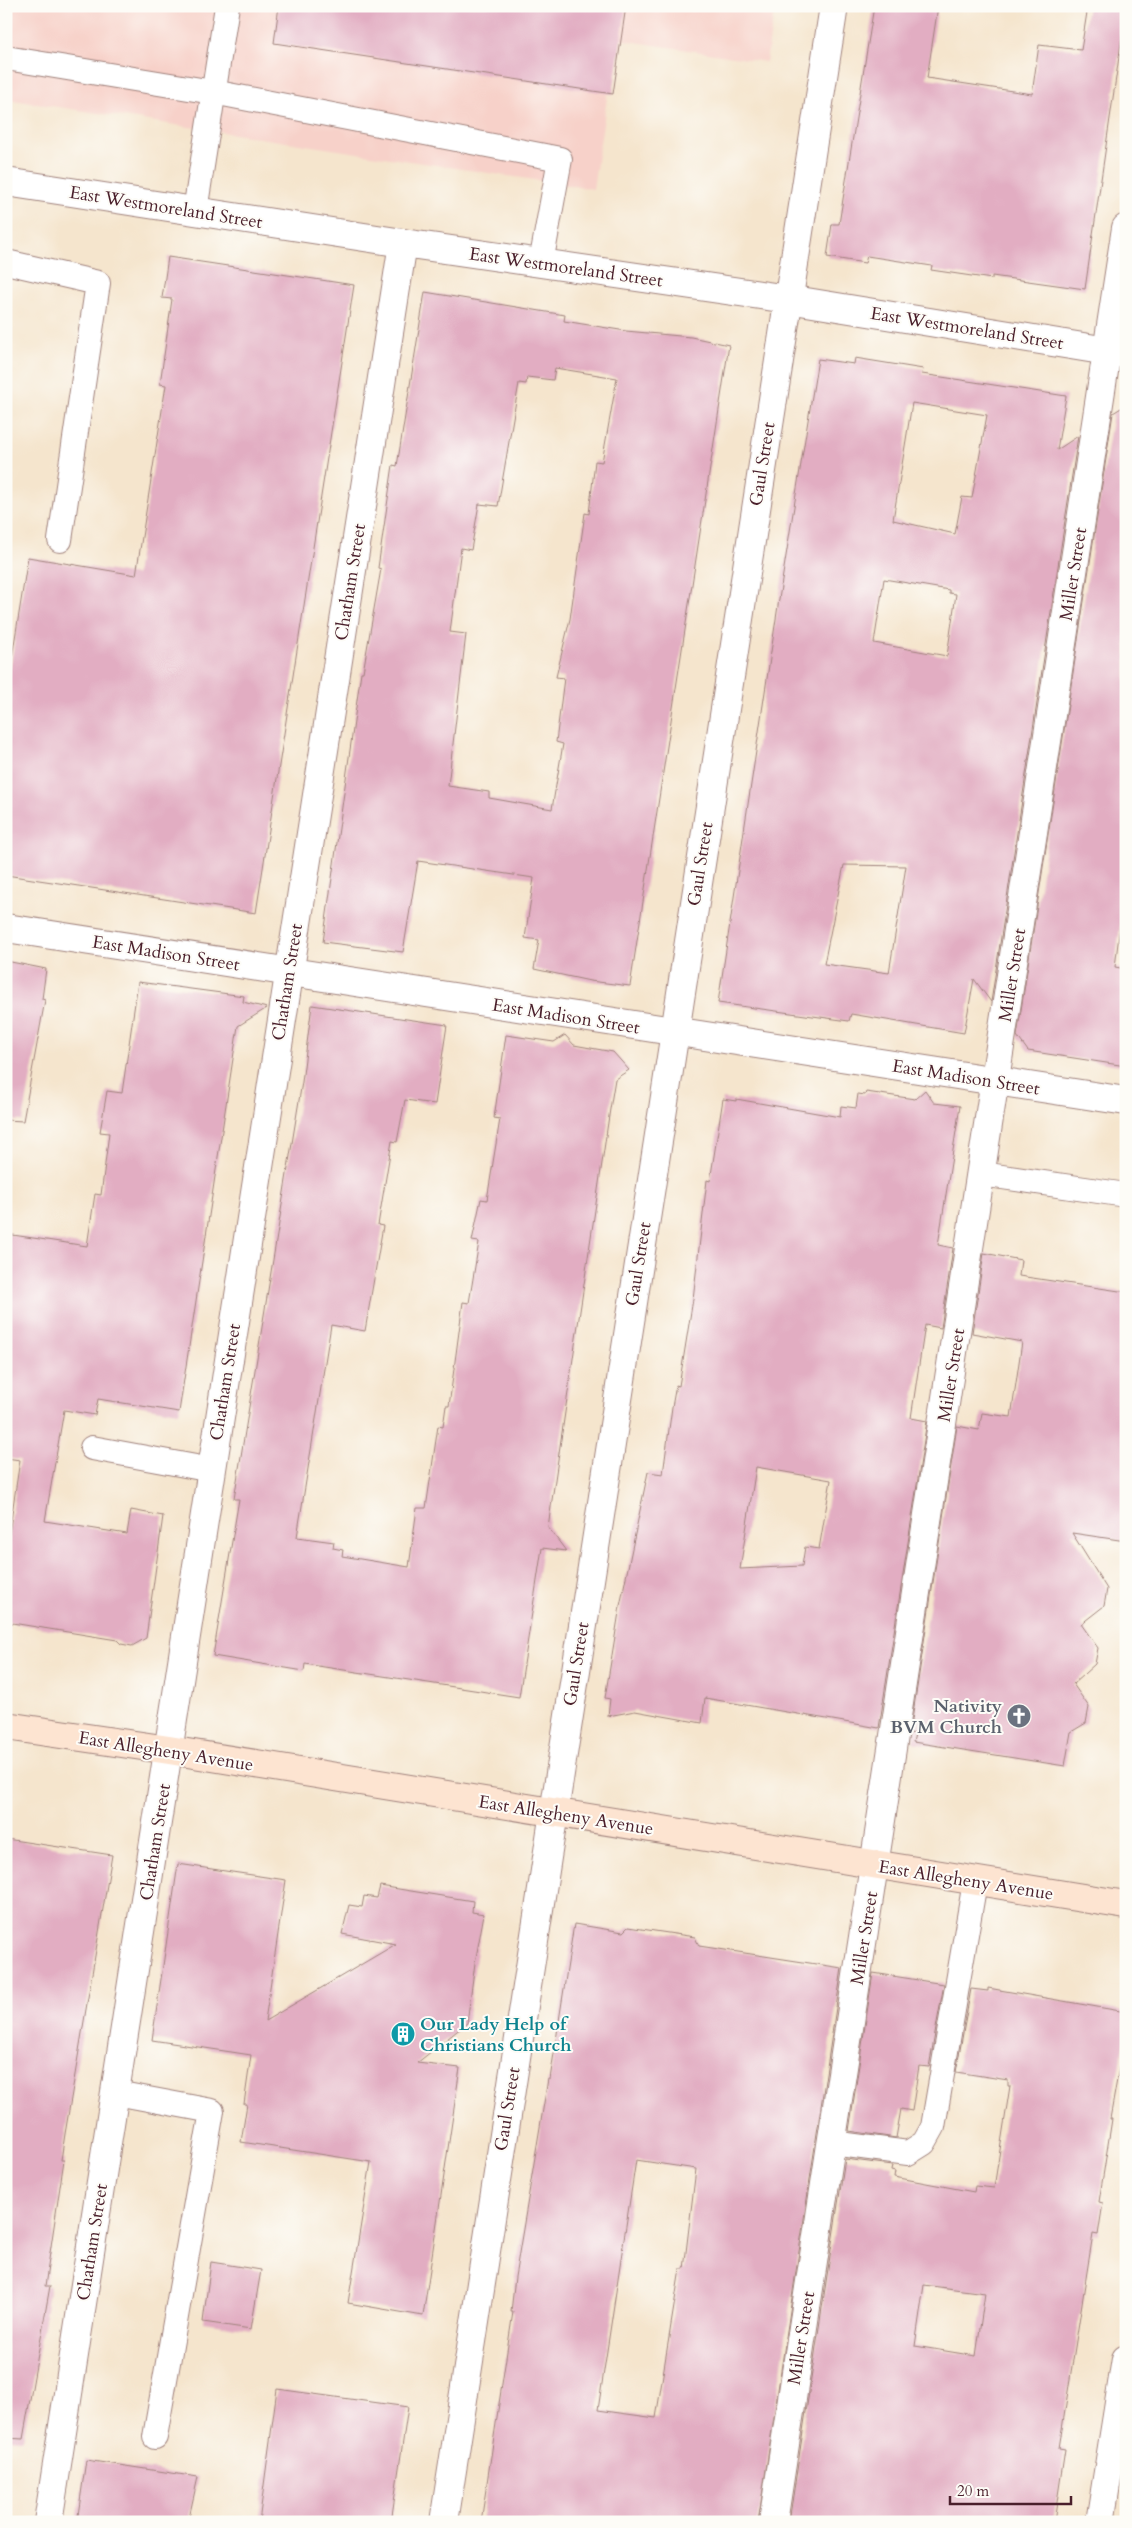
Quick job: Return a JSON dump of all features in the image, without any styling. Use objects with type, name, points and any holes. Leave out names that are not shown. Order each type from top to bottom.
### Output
[{"type":"street","name":"Gaul Street","points":[[444,2522],[673,1032],[834,6]]},
{"type":"street","name":"East Westmoreland Street","points":[[7,186],[195,211],[788,299],[1116,353]]},
{"type":"street","name":"Miller Street","points":[[773,2522],[981,1174],[1116,353],[1126,228]]},
{"type":"street","name":"Chatham Street","points":[[48,2522],[403,243]]},
{"type":"street","name":"East Madison Street","points":[[6,928],[1126,1101]]},
{"type":"street","name":"East Allegheny Avenue","points":[[6,1726],[169,1750],[875,1866],[1126,1905]]},
{"type":"street","points":[[1100,2522],[1126,2359]]},
{"type":"lane","points":[[195,211],[227,6]]},
{"type":"lane","points":[[6,58],[213,92],[560,159],[541,263]]},
{"type":"lane","points":[[6,262],[98,283],[60,540]]},
{"type":"lane","points":[[981,1174],[1126,1195]]},
{"type":"lane","points":[[92,1448],[212,1470]]},
{"type":"lane","points":[[832,2143],[908,2154],[924,2143],[933,2127],[975,1882]]},
{"type":"lane","points":[[116,2093],[212,2111],[154,2437]]},
{"type":"shaded area","points":[[6,6],[775,6],[766,62],[616,39],[593,189],[6,99]]},
{"type":"building","points":[[279,6],[626,6],[613,94],[274,43]]},
{"type":"building","points":[[874,6],[938,6],[927,78],[1032,94],[1039,45],[1081,50],[1088,6],[1126,9],[1085,289],[992,276],[992,279],[931,270],[932,266],[867,256],[865,263],[827,257],[832,224],[839,224]]},
{"type":"building","points":[[168,257],[354,285],[256,913],[6,875],[6,695],[28,557],[136,575],[166,385],[160,384],[172,299],[162,298]]},
{"type":"building","points":[[425,292],[565,315],[564,321],[626,331],[691,337],[729,345],[630,986],[590,981],[534,969],[539,940],[525,938],[534,878],[418,861],[403,952],[323,942],[361,672],[363,672],[381,569],[378,568],[393,465],[397,466]],"holes":[[[555,368],[617,378],[602,462],[595,461],[589,514],[585,513],[570,619],[556,677],[564,678],[556,742],[563,744],[552,809],[489,798],[489,792],[448,786],[466,634],[450,632],[461,548],[471,550],[479,504],[498,506],[519,383],[526,384],[527,377],[553,380]]]},
{"type":"building","points":[[855,358],[923,369],[922,374],[1066,396],[1057,450],[1078,436],[991,1002],[974,979],[964,1033],[851,1014],[849,1021],[718,1003],[779,599],[818,359],[854,364]],"holes":[[[912,403],[987,415],[972,498],[962,497],[955,534],[893,520]],[[884,579],[949,590],[949,593],[956,594],[947,656],[874,643]],[[844,865],[906,866],[889,973],[824,964]]]},
{"type":"building","points":[[1126,405],[1126,878],[1115,967],[1126,969],[1126,1066],[1028,1051],[1017,1036],[1113,413]]},
{"type":"building","points":[[6,961],[46,969],[42,999],[45,1000],[23,1121],[6,1120]]},
{"type":"building","points":[[138,982],[244,996],[243,1002],[267,1008],[238,1026],[179,1412],[98,1399],[95,1415],[64,1410],[45,1521],[127,1534],[131,1510],[163,1516],[146,1638],[132,1646],[121,1644],[117,1640],[6,1622],[6,1554],[20,1460],[6,1458],[6,1234],[87,1246],[95,1194],[101,1195],[109,1133],[100,1132],[107,1091],[122,1093]]},
{"type":"building","points":[[312,1005],[447,1025],[435,1104],[405,1100],[397,1142],[392,1141],[378,1225],[383,1226],[365,1331],[331,1325],[297,1537],[334,1542],[333,1548],[343,1550],[342,1556],[409,1567],[417,1508],[426,1508],[438,1426],[443,1427],[446,1406],[449,1406],[463,1302],[469,1303],[479,1242],[472,1241],[481,1199],[487,1200],[500,1119],[494,1118],[506,1035],[554,1042],[565,1035],[574,1045],[613,1052],[629,1070],[615,1079],[548,1527],[566,1551],[542,1548],[519,1697],[305,1664],[304,1671],[213,1656],[239,1499],[234,1499],[302,1082]]},
{"type":"building","points":[[925,1090],[934,1103],[960,1106],[938,1245],[953,1248],[941,1328],[925,1325],[911,1418],[927,1421],[879,1728],[705,1698],[702,1723],[635,1711],[608,1716],[610,1699],[605,1698],[620,1606],[648,1472],[663,1474],[672,1407],[676,1385],[679,1386],[693,1299],[707,1180],[710,1181],[723,1099],[736,1101],[736,1099],[840,1117],[841,1106],[856,1108],[858,1094],[865,1095],[866,1092],[915,1099]],"holes":[[[756,1467],[831,1480],[819,1549],[805,1547],[802,1566],[740,1569]]]},
{"type":"building","points":[[984,1253],[1021,1260],[1019,1276],[1126,1292],[1126,1541],[1072,1533],[1107,1589],[1104,1606],[1081,1624],[1098,1648],[1095,1664],[1073,1684],[1089,1707],[1086,1723],[1071,1732],[1065,1766],[913,1742],[915,1734],[910,1733],[957,1426],[979,1430],[982,1413],[1011,1417],[1022,1342],[972,1333]]},
{"type":"building","points":[[6,1839],[112,1855],[61,2160],[64,2160],[45,2286],[50,2286],[23,2439],[6,2438]]},
{"type":"building","points":[[178,1864],[286,1880],[265,2021],[396,1944],[342,1934],[349,1905],[362,1907],[364,1896],[377,1898],[380,1886],[473,1901],[472,1912],[484,1914],[467,2023],[417,2063],[460,2068],[423,2316],[348,2303],[371,2162],[241,2142],[247,2104],[244,2104],[251,2055],[152,2040]]},
{"type":"building","points":[[574,1924],[623,1932],[628,1927],[695,1937],[699,1946],[842,1968],[758,2522],[481,2522],[513,2312],[511,2312],[515,2277],[548,2079],[550,2079]],"holes":[[[636,2160],[696,2169],[684,2269],[680,2269],[656,2418],[598,2410]]]},
{"type":"building","points":[[873,1973],[944,1984],[929,2067],[919,2066],[912,2111],[901,2109],[896,2138],[849,2131]]},
{"type":"building","points":[[988,1988],[1126,2012],[1126,2029],[1110,2119],[1112,2119],[1099,2202],[1103,2203],[1098,2235],[1093,2234],[1059,2448],[1065,2449],[1054,2522],[789,2522],[845,2159],[892,2165],[891,2170],[895,2171],[894,2177],[974,2192],[975,2186],[994,2188],[1010,2086],[1008,2086],[1008,2080],[956,2072],[971,1989],[988,1991]],"holes":[[[924,2285],[985,2293],[976,2356],[915,2346]]]},
{"type":"building","points":[[211,2262],[261,2270],[251,2329],[203,2322]]},
{"type":"building","points":[[277,2389],[408,2407],[391,2522],[259,2522]]},
{"type":"building","points":[[86,2460],[198,2477],[188,2522],[77,2522]]},
{"type":"place","name":"Nativity BVM Church","points":[[1019,1716]]},
{"type":"place","name":"Our Lady Help of Christians Church","points":[[403,2034]]}]
